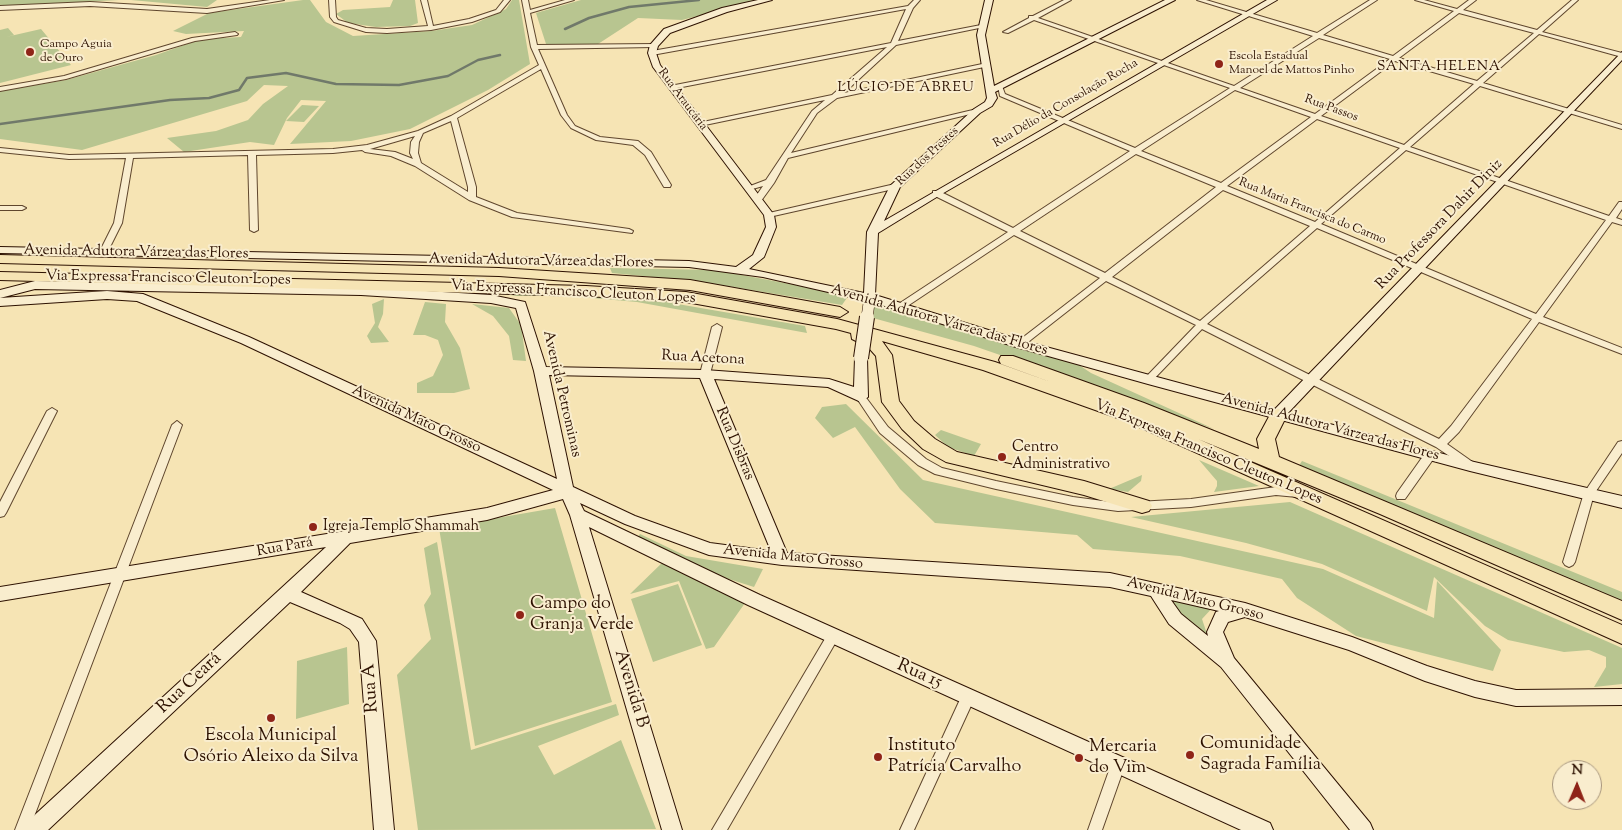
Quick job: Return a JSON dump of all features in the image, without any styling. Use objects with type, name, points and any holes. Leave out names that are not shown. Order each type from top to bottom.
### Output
[{"type":"highway","points":[[56,260],[102,253]]},
{"type":"highway","name":"Via Expressa Francisco Cleuton Lopes","points":[[0,258],[499,272],[690,285],[840,312],[994,355],[1068,380],[1270,461],[1622,612]]},
{"type":"highway","points":[[330,258],[367,269]]},
{"type":"highway","name":"Via Expressa Francisco Cleuton Lopes","points":[[0,276],[526,289],[686,297],[837,324],[988,366],[1132,417],[1498,578],[1622,635]]},
{"type":"highway","points":[[266,290],[308,283]]},
{"type":"highway","points":[[837,324],[874,343],[884,355],[892,402],[908,425],[929,444],[952,457],[1084,488],[1142,506]]},
{"type":"highway","points":[[1270,461],[1266,439],[1278,415]]},
{"type":"street","points":[[0,8],[90,4],[207,11],[282,0]]},
{"type":"street","points":[[332,0],[333,16],[336,21],[366,30],[431,28],[486,16],[498,11],[507,0]]},
{"type":"street","points":[[424,0],[431,28]]},
{"type":"street","points":[[525,0],[534,47],[564,115],[573,127],[598,139],[635,143],[648,154],[667,185]]},
{"type":"street","points":[[528,12],[571,0]]},
{"type":"street","points":[[653,49],[667,31],[696,19],[768,0]]},
{"type":"street","points":[[758,199],[814,112],[848,86],[893,45],[910,7],[917,0]]},
{"type":"street","points":[[989,0],[981,27],[987,65],[996,89],[1171,0]]},
{"type":"street","points":[[1006,32],[1031,17],[1068,0]]},
{"type":"street","points":[[1200,0],[1622,127]]},
{"type":"street","name":"Rua Délio da Consolação Rocha","points":[[873,232],[936,193],[1272,0]]},
{"type":"street","points":[[900,307],[1013,231],[1374,0]]},
{"type":"street","points":[[1418,0],[1622,55]]},
{"type":"street","points":[[1020,344],[1221,187],[1473,0]]},
{"type":"street","points":[[1148,380],[1202,324],[1575,0]]},
{"type":"street","points":[[534,47],[653,49],[910,7]]},
{"type":"street","name":"Rua Passos","points":[[1031,17],[1622,223]]},
{"type":"street","points":[[672,87],[981,27]]},
{"type":"street","points":[[0,89],[64,78],[194,39],[235,34]]},
{"type":"street","name":"Rua Araucária","points":[[653,49],[656,65],[769,215]]},
{"type":"street","name":"Rua Professora Dahir Diniz","points":[[1278,415],[1421,268],[1622,55]]},
{"type":"street","points":[[700,124],[987,65]]},
{"type":"street","points":[[0,150],[69,157],[252,153],[356,148],[420,132],[453,116],[542,66]]},
{"type":"street","points":[[848,86],[861,92]]},
{"type":"street","name":"Rua dos Prestes","points":[[861,397],[861,358],[870,300],[873,232],[895,186],[978,111],[989,104],[996,89]]},
{"type":"street","name":"Rua Maria Francisca do Carmo","points":[[996,89],[1002,95],[1136,152],[1315,224],[1537,318],[1622,351]]},
{"type":"street","points":[[804,104],[814,112]]},
{"type":"street","points":[[786,156],[978,111]]},
{"type":"street","points":[[453,116],[472,186],[472,198]]},
{"type":"street","points":[[418,164],[414,152],[415,142],[420,132]]},
{"type":"street","points":[[356,148],[392,154],[418,164],[472,198],[515,215],[566,224],[629,231]]},
{"type":"street","points":[[252,153],[254,230]]},
{"type":"street","points":[[102,253],[118,223],[130,156]]},
{"type":"street","points":[[749,188],[771,181]]},
{"type":"street","points":[[738,271],[758,257],[771,227],[769,215],[895,186]]},
{"type":"street","points":[[936,193],[1313,380],[1435,450]]},
{"type":"street","points":[[1400,496],[1435,450],[1455,429],[1622,204]]},
{"type":"street","points":[[0,208],[22,208]]},
{"type":"street","name":"Avenida Adutora Várzea das Flores","points":[[0,250],[689,264],[763,274],[900,307],[1020,344],[1278,415],[1435,450],[1470,466],[1622,502]]},
{"type":"street","points":[[758,257],[763,274]]},
{"type":"street","points":[[0,285],[14,290],[53,297]]},
{"type":"street","points":[[0,294],[35,285],[266,290]]},
{"type":"street","points":[[111,286],[117,291],[139,297],[191,288]]},
{"type":"street","name":"Avenida Petrominas","points":[[266,290],[361,290],[491,299],[521,305],[541,371],[567,492]]},
{"type":"street","points":[[160,305],[163,298],[172,291]]},
{"type":"street","name":"Avenida Mato Grosso","points":[[0,302],[53,297],[107,295],[139,297],[245,340],[630,520],[709,549],[782,559],[1110,580],[1245,610],[1352,644],[1425,673],[1475,689],[1516,698],[1622,697]]},
{"type":"street","points":[[705,374],[716,327]]},
{"type":"street","name":"Rua Acetona","points":[[541,371],[705,374],[829,383],[847,389],[861,397]]},
{"type":"street","name":"Rua Disbras","points":[[705,374],[782,559]]},
{"type":"street","points":[[861,397],[884,430],[922,462],[939,471],[1073,501],[1097,505],[1142,506],[1191,503],[1276,491],[1305,494]]},
{"type":"street","points":[[0,514],[52,411]]},
{"type":"street","points":[[22,830],[177,425]]},
{"type":"street","points":[[1569,562],[1589,493],[1622,445]]},
{"type":"street","name":"Avenida B","points":[[567,492],[578,515],[672,830]]},
{"type":"street","name":"Rua Pará","points":[[0,594],[120,576],[487,514],[567,492]]},
{"type":"street","name":"Rua 15","points":[[578,515],[754,600],[1262,830]]},
{"type":"street","name":"Rua Ceará","points":[[32,830],[288,594],[346,537]]},
{"type":"street","points":[[1156,589],[1161,600],[1175,619],[1227,662],[1363,830]]},
{"type":"street","name":"Rua A","points":[[288,594],[346,618],[360,628],[367,641],[384,830]]},
{"type":"street","points":[[1227,662],[1214,632],[1222,617],[1245,610]]},
{"type":"street","points":[[719,830],[833,636]]},
{"type":"street","points":[[907,830],[968,697]]},
{"type":"street","points":[[1095,830],[1118,765]]},
{"type":"green space","points":[[0,0],[119,0],[0,6]]},
{"type":"green space","points":[[131,0],[217,0],[207,7]]},
{"type":"green space","points":[[310,0],[326,22],[353,36],[431,31],[472,25],[506,9],[512,0],[519,0],[530,64],[488,90],[410,129],[351,141],[290,144],[326,101],[301,100],[287,118],[274,145],[250,142],[184,152],[167,138],[216,131],[248,120],[263,104],[288,86],[264,85],[247,101],[82,150],[0,139],[0,91],[66,80],[156,55],[201,39],[241,37],[244,31],[186,34],[173,31],[209,13]]},
{"type":"green space","points":[[393,0],[415,0],[418,23],[410,26],[376,27],[348,23],[336,14],[343,10],[390,7]]},
{"type":"green space","points":[[581,0],[761,0],[682,20],[638,18],[598,44],[546,44],[536,13]]},
{"type":"green space","name":"Campo Aguia de Ouro","points":[[8,28],[14,35],[6,37],[41,29],[71,65],[0,83],[0,30]]},
{"type":"green space","points":[[302,105],[319,106],[304,122],[286,121]]},
{"type":"green space","points":[[610,268],[715,270],[849,295],[842,305],[703,282],[612,273]]},
{"type":"green space","points":[[473,290],[637,297],[805,326],[807,333],[637,302],[558,295],[517,296]]},
{"type":"green space","points":[[384,299],[383,314],[378,327],[389,342],[371,343],[367,336],[375,323],[372,304]]},
{"type":"green space","points":[[874,301],[1079,365],[1091,373],[1214,429],[974,346],[873,318]]},
{"type":"green space","points":[[425,302],[446,304],[445,322],[460,348],[470,389],[454,393],[417,393],[417,383],[433,376],[443,355],[438,340],[425,335],[413,335]]},
{"type":"green space","points":[[472,304],[509,308],[521,325],[526,361],[513,360],[509,336],[493,316]]},
{"type":"green space","points":[[846,404],[923,480],[1323,569],[1434,618],[1437,581],[1501,650],[1493,671],[1356,636],[1297,598],[1282,579],[1180,556],[1093,549],[1077,535],[935,523],[900,489],[855,427],[833,438],[815,418],[822,407]]},
{"type":"green space","points":[[941,430],[981,444],[974,456],[948,447],[935,435]]},
{"type":"green space","points":[[1199,460],[1259,486],[1214,492],[1217,481]]},
{"type":"green space","points":[[1302,461],[1622,592],[1622,607],[1298,467]]},
{"type":"green space","points":[[1142,475],[1141,481],[1128,492],[1109,489]]},
{"type":"green space","points":[[1290,502],[1622,648],[1622,684],[1594,687],[1606,667],[1606,657],[1589,650],[1564,652],[1508,640],[1485,626],[1434,577],[1427,611],[1322,564],[1246,543],[1131,517]]},
{"type":"green space","name":"Campo do Granja Verde","points":[[555,508],[612,702],[475,746],[439,528]]},
{"type":"green space","points":[[640,534],[686,556],[763,569],[754,587],[713,574],[636,539]]},
{"type":"green space","points":[[437,542],[471,750],[616,704],[619,715],[538,746],[554,775],[621,740],[656,829],[418,830],[397,675],[431,639],[424,605],[431,594],[424,548]]},
{"type":"green space","points":[[665,560],[745,603],[714,647],[706,649],[679,581],[630,594]]},
{"type":"green space","points":[[678,584],[702,645],[653,662],[631,599]]},
{"type":"green space","points":[[1172,596],[1215,605],[1202,619],[1210,643],[1172,607]]},
{"type":"green space","points":[[347,647],[349,704],[296,719],[297,661]]},
{"type":"waterway","points":[[565,29],[589,18],[629,7],[699,0]]},
{"type":"waterway","points":[[0,124],[170,100],[209,98],[239,90],[247,78],[286,73],[336,84],[399,85],[448,76],[478,60],[500,55]]},
{"type":"place","name":"Campo Aguia de Ouro","points":[[30,52]]},
{"type":"place","name":"Escola Estadual Manoel de Mattos Pinho","points":[[1219,64]]},
{"type":"place","name":"Centro Administrativo","points":[[1002,457]]},
{"type":"place","name":"Igreja Templo Shammah","points":[[313,527]]},
{"type":"place","name":"Campo do Granja Verde","points":[[520,615]]},
{"type":"place","name":"Escola Municipal Osório Aleixo da Silva","points":[[271,718]]},
{"type":"place","name":"Comunidade Sagrada Família","points":[[1190,755]]},
{"type":"place","name":"Instituto Patrícia Carvalho","points":[[878,757]]},
{"type":"place","name":"Mercaria do Vim","points":[[1079,758]]},
{"type":"district","name":"SANTA HELENA","points":[[1439,68]]},
{"type":"district","name":"LÚCIO DE ABREU","points":[[906,89]]}]
